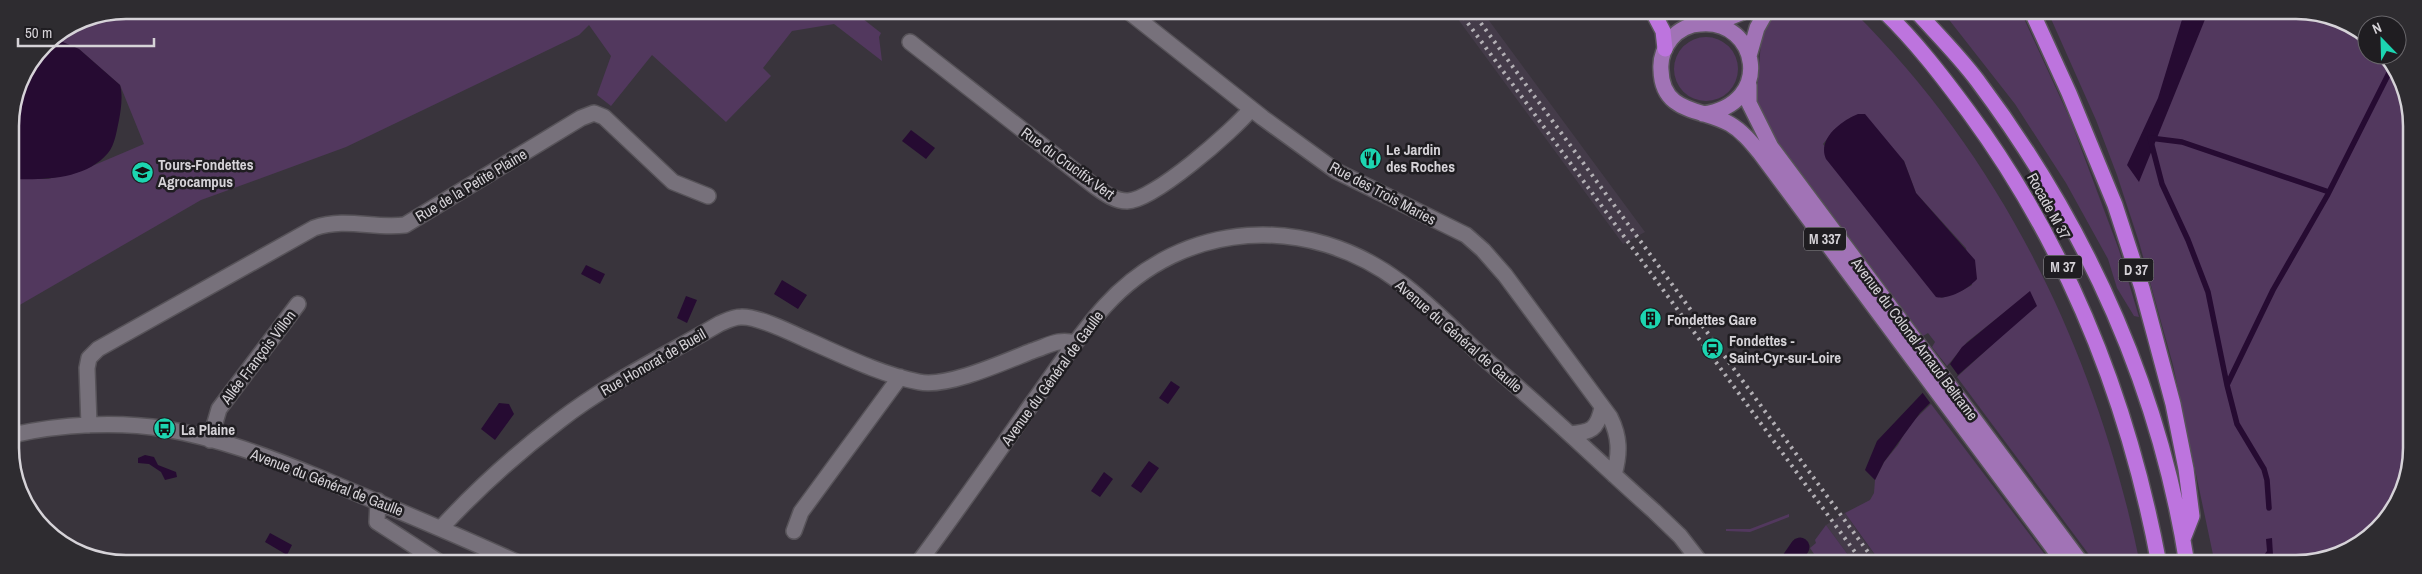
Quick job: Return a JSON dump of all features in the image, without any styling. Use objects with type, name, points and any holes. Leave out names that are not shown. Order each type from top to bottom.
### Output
[{"type":"highway","points":[[1656,19],[1662,31],[1665,48]]},
{"type":"highway","name":"Rocade M 37","points":[[1891,19],[1947,82],[1996,149],[2036,214],[2084,311],[2118,402],[2136,462],[2157,555]]},
{"type":"highway","name":"Rocade M 37","points":[[1923,19],[1976,78],[2039,168],[2087,254],[2122,329],[2146,395],[2169,472],[2185,555]]},
{"type":"highway","name":"D 37","points":[[2035,19],[2069,92],[2115,205],[2142,288],[2173,404],[2186,469],[2192,516],[2183,540]]},
{"type":"main road","points":[[1709,23],[1722,26],[1734,32],[1743,43],[1749,56],[1751,69],[1748,83],[1742,96],[1732,106],[1718,112],[1703,114],[1689,111],[1676,103],[1666,92],[1661,78],[1660,63],[1665,48],[1672,37],[1683,29],[1695,24],[1726,19]]},
{"type":"main road","points":[[1749,56],[1757,28],[1762,19]]},
{"type":"main road","name":"Avenue du Colonel Arnaud Beltrame","points":[[1748,83],[1749,103],[1771,147],[1941,383],[2059,555]]},
{"type":"main road","name":"Avenue du Colonel Arnaud Beltrame","points":[[1703,114],[1736,128],[1760,153],[2075,555]]},
{"type":"street","name":"Rue des Trois Maries","points":[[1138,19],[1251,109],[1336,171],[1466,235],[1476,243],[1533,311],[1614,426],[1620,448],[1614,475]]},
{"type":"street","name":"Rue du Crucifix Vert","points":[[910,42],[1093,185],[1114,199],[1126,202],[1138,200],[1163,185],[1217,144],[1240,123],[1251,109]]},
{"type":"street","name":"Rue de la Petite Plaine","points":[[89,425],[87,368],[89,358],[98,349],[314,228],[331,222],[390,227],[411,222],[581,118],[594,113],[604,117],[673,182],[708,196]]},
{"type":"street","name":"Avenue du Général de Gaulle","points":[[923,555],[1075,343],[1106,305],[1147,269],[1173,254],[1221,238],[1245,235],[1308,239],[1354,255],[1399,281],[1440,315],[1570,434],[1680,536],[1695,555]]},
{"type":"street","name":"Allée François Villon","points":[[210,440],[219,409],[298,304]]},
{"type":"street","name":"Rue Honorat de Bueil","points":[[441,528],[466,501],[560,420],[606,390],[730,319],[742,317],[776,326],[868,366],[921,383],[943,382],[1011,359],[1052,342],[1065,340],[1075,343]]},
{"type":"street","points":[[794,531],[800,512],[900,377]]},
{"type":"street","points":[[1570,434],[1586,432],[1595,427],[1599,422],[1602,408]]},
{"type":"street","name":"Avenue du Général de Gaulle","points":[[19,434],[89,425],[129,425],[165,429],[210,440],[290,465],[501,555]]},
{"type":"street","points":[[378,501],[377,522],[428,555]]},
{"type":"shaded area","name":"Tours-Fondettes Agrocampus","points":[[126,19],[863,19],[881,33],[879,37],[882,61],[834,24],[792,31],[763,68],[771,76],[726,122],[652,55],[611,106],[597,95],[611,56],[589,25],[579,35],[346,147],[201,200],[19,305],[19,179],[48,179],[78,172],[144,144],[120,85],[79,49],[60,41],[72,33],[92,24]]},
{"type":"shaded area","points":[[1458,19],[1488,19],[1645,232],[1623,244]]},
{"type":"shaded area","points":[[1771,19],[1861,19],[1908,70],[1956,132],[2000,198],[2038,267],[2071,338],[2099,412],[2122,487],[2138,555],[2089,555],[1957,377],[1993,344],[2030,292],[1967,342],[1947,366],[1932,347],[1935,342],[1928,333],[1923,336],[1767,127],[1756,102],[1761,42],[1766,25]],"holes":[[[1851,117],[1904,161],[1916,193],[1966,248],[1972,285],[1959,292],[1941,298],[1823,144],[1835,129]]]},
{"type":"shaded area","points":[[1948,19],[2024,19],[2070,119],[2119,250],[2139,317],[2134,316],[2117,288],[2108,259],[2066,183],[2015,104]]},
{"type":"shaded area","points":[[2051,19],[2303,19],[2317,21],[2330,24],[2357,38],[2357,65],[2384,65],[2389,72],[2400,98],[2403,126],[2403,448],[2400,476],[2389,502],[2372,524],[2356,537],[2324,552],[2303,555],[2213,555],[2173,365],[2139,242],[2117,175],[2096,120]]},
{"type":"shaded area","points":[[2182,19],[2205,19],[2139,182],[2127,165],[2158,98]]},
{"type":"shaded area","points":[[1700,37],[1712,37],[1729,46],[1736,57],[1738,69],[1736,81],[1729,92],[1712,101],[1700,101],[1688,96],[1679,87],[1674,75],[1674,63],[1679,51],[1688,42]]},
{"type":"shaded area","points":[[60,41],[79,49],[120,85],[121,107],[114,141],[108,153],[99,162],[88,169],[76,173],[36,179],[19,179],[19,119],[22,98],[37,66]]},
{"type":"shaded area","points":[[1858,114],[1865,114],[1904,161],[1916,193],[1975,260],[1977,279],[1964,290],[1947,297],[1936,297],[1826,159],[1825,145],[1832,132],[1845,121]]},
{"type":"shaded area","points":[[911,130],[935,148],[926,159],[902,141]]},
{"type":"shaded area","points":[[586,265],[605,274],[600,284],[581,274]]},
{"type":"shaded area","points":[[782,280],[807,295],[798,309],[774,294]]},
{"type":"shaded area","points":[[2030,291],[2037,306],[1958,375],[1920,413],[1884,462],[1875,480],[1865,470],[1877,441],[1950,364],[1962,347]]},
{"type":"shaded area","points":[[686,296],[697,300],[687,323],[677,318]]},
{"type":"shaded area","points":[[1171,381],[1180,387],[1168,404],[1159,398]]},
{"type":"shaded area","points":[[499,403],[509,404],[514,414],[495,440],[481,429]]},
{"type":"shaded area","points":[[1931,404],[2045,555],[1875,555],[1845,513],[1870,500],[1874,493],[1875,480],[1884,462],[1898,445],[1909,425]]},
{"type":"shaded area","points":[[145,455],[154,457],[158,465],[176,472],[177,477],[165,480],[161,472],[149,464],[138,463],[138,458]]},
{"type":"shaded area","points":[[1149,461],[1159,468],[1141,493],[1131,486]]},
{"type":"shaded area","points":[[1104,472],[1113,479],[1100,497],[1091,491]]},
{"type":"shaded area","points":[[1845,513],[1875,555],[1848,555],[1826,525]]},
{"type":"shaded area","points":[[1789,514],[1789,517],[1750,532],[1726,531],[1726,529],[1750,529]]},
{"type":"shaded area","points":[[1826,525],[1848,555],[1815,555],[1810,548],[1816,543],[1815,540]]},
{"type":"shaded area","points":[[270,533],[292,545],[287,555],[265,542]]},
{"type":"shaded area","points":[[2272,538],[2273,555],[2264,555],[2267,551],[2266,539]]},
{"type":"pier","points":[[1950,364],[1958,375],[1931,404],[1922,392]]},
{"type":"waterway","points":[[2269,508],[2267,480],[2264,469],[2237,424],[2227,385],[2273,290],[2327,196],[2389,73]]},
{"type":"waterway","points":[[2227,385],[2208,292],[2188,240],[2162,184],[2150,138],[2182,142],[2329,192]]},
{"type":"waterway","points":[[1794,555],[1800,547]]},
{"type":"railway","points":[[1465,19],[1857,555]]},
{"type":"railway","points":[[1478,19],[1870,555]]},
{"type":"place","name":"Le Jardin des Roches","points":[[1370,158]]},
{"type":"place","name":"Tours-Fondettes Agrocampus","points":[[142,173]]},
{"type":"place","name":"Fondettes Gare","points":[[1651,319]]},
{"type":"place","name":"Fondettes - Saint-Cyr-sur-Loire","points":[[1713,349]]},
{"type":"place","name":"La Plaine","points":[[165,429]]}]
